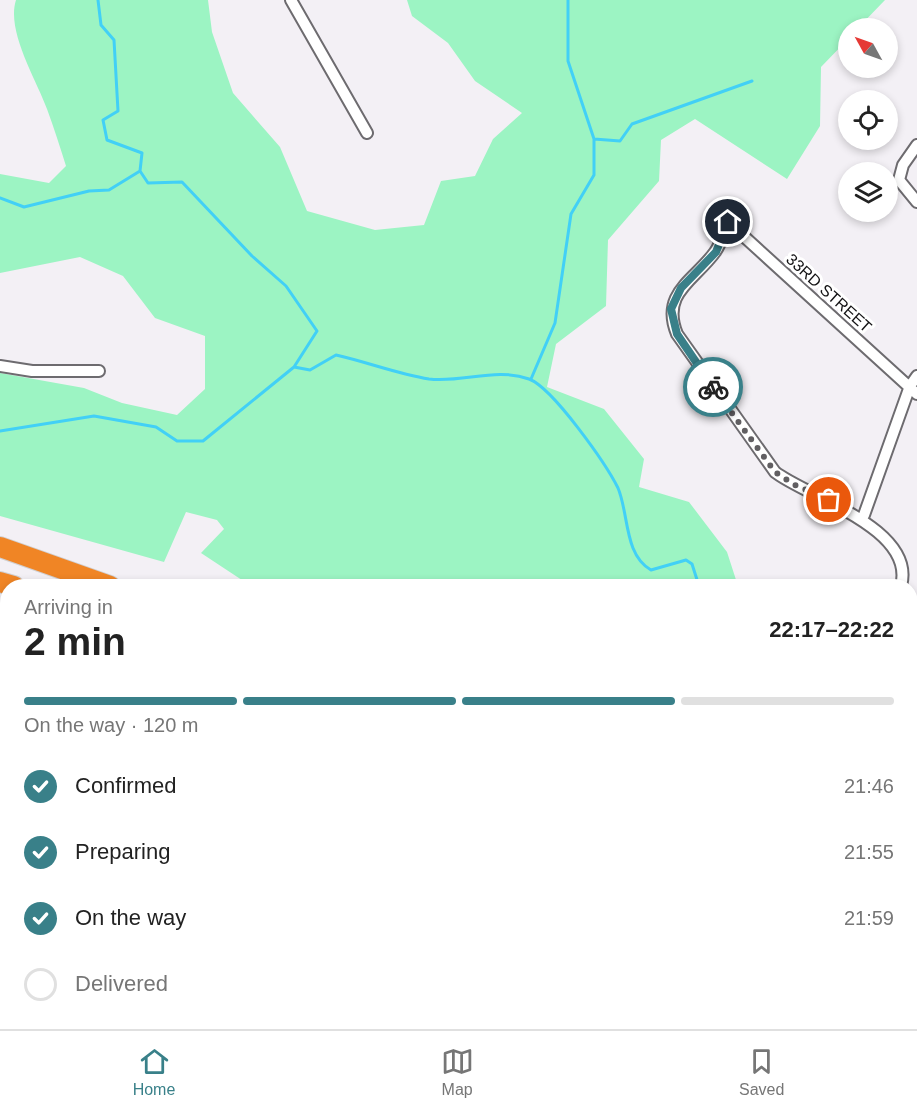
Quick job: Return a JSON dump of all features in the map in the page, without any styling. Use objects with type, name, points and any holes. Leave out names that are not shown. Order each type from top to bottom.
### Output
[{"type":"highway","points":[[0,547],[90,579]]},
{"type":"street","points":[[291,0],[368,133]]},
{"type":"street","points":[[917,145],[903,165],[899,180],[917,202]]},
{"type":"street","name":"33RD STREET","points":[[864,515],[795,485],[775,472],[677,334],[672,317],[675,298],[716,252],[728,222],[913,391]]},
{"type":"street","points":[[0,366],[32,371],[99,371]]},
{"type":"street","points":[[903,579],[907,564],[899,543],[864,515],[917,376]]},
{"type":"green space","points":[[16,0],[208,0],[212,32],[233,93],[280,147],[307,211],[375,230],[424,225],[441,181],[475,176],[493,139],[522,113],[475,81],[448,43],[412,16],[407,0],[885,0],[868,18],[838,18],[838,49],[821,67],[820,126],[787,179],[695,119],[661,140],[659,181],[608,240],[606,306],[556,344],[547,387],[604,409],[644,459],[639,487],[689,502],[727,552],[736,579],[240,579],[201,553],[224,529],[217,520],[186,512],[164,562],[0,516],[0,373],[84,388],[122,403],[177,415],[205,389],[205,336],[155,318],[123,276],[80,257],[0,273],[0,174],[49,183],[66,166],[15,26]]},
{"type":"waterway","points":[[98,0],[101,25],[114,40],[118,111],[103,120],[107,140],[142,153],[140,171],[148,183],[182,182],[252,256],[286,286],[317,331],[294,367],[310,370],[336,355],[429,379],[442,380],[504,374],[529,379],[539,385],[565,411],[612,477],[621,498],[628,533],[636,555],[642,563],[651,570],[686,560],[692,564],[697,579]]},
{"type":"waterway","points":[[531,379],[555,323],[571,214],[594,175],[594,139],[568,61],[568,0]]},
{"type":"waterway","points":[[594,139],[620,141],[632,124],[752,81]]},
{"type":"waterway","points":[[0,198],[24,207],[89,191],[109,190],[140,171]]},
{"type":"waterway","points":[[0,431],[94,416],[156,427],[177,441],[203,441],[294,367]]},
{"type":"way so far","points":[[713,387],[775,472],[786,481],[829,500]]},
{"type":"route","points":[[713,387],[677,334],[671,309],[681,288],[716,252],[728,222]]}]
